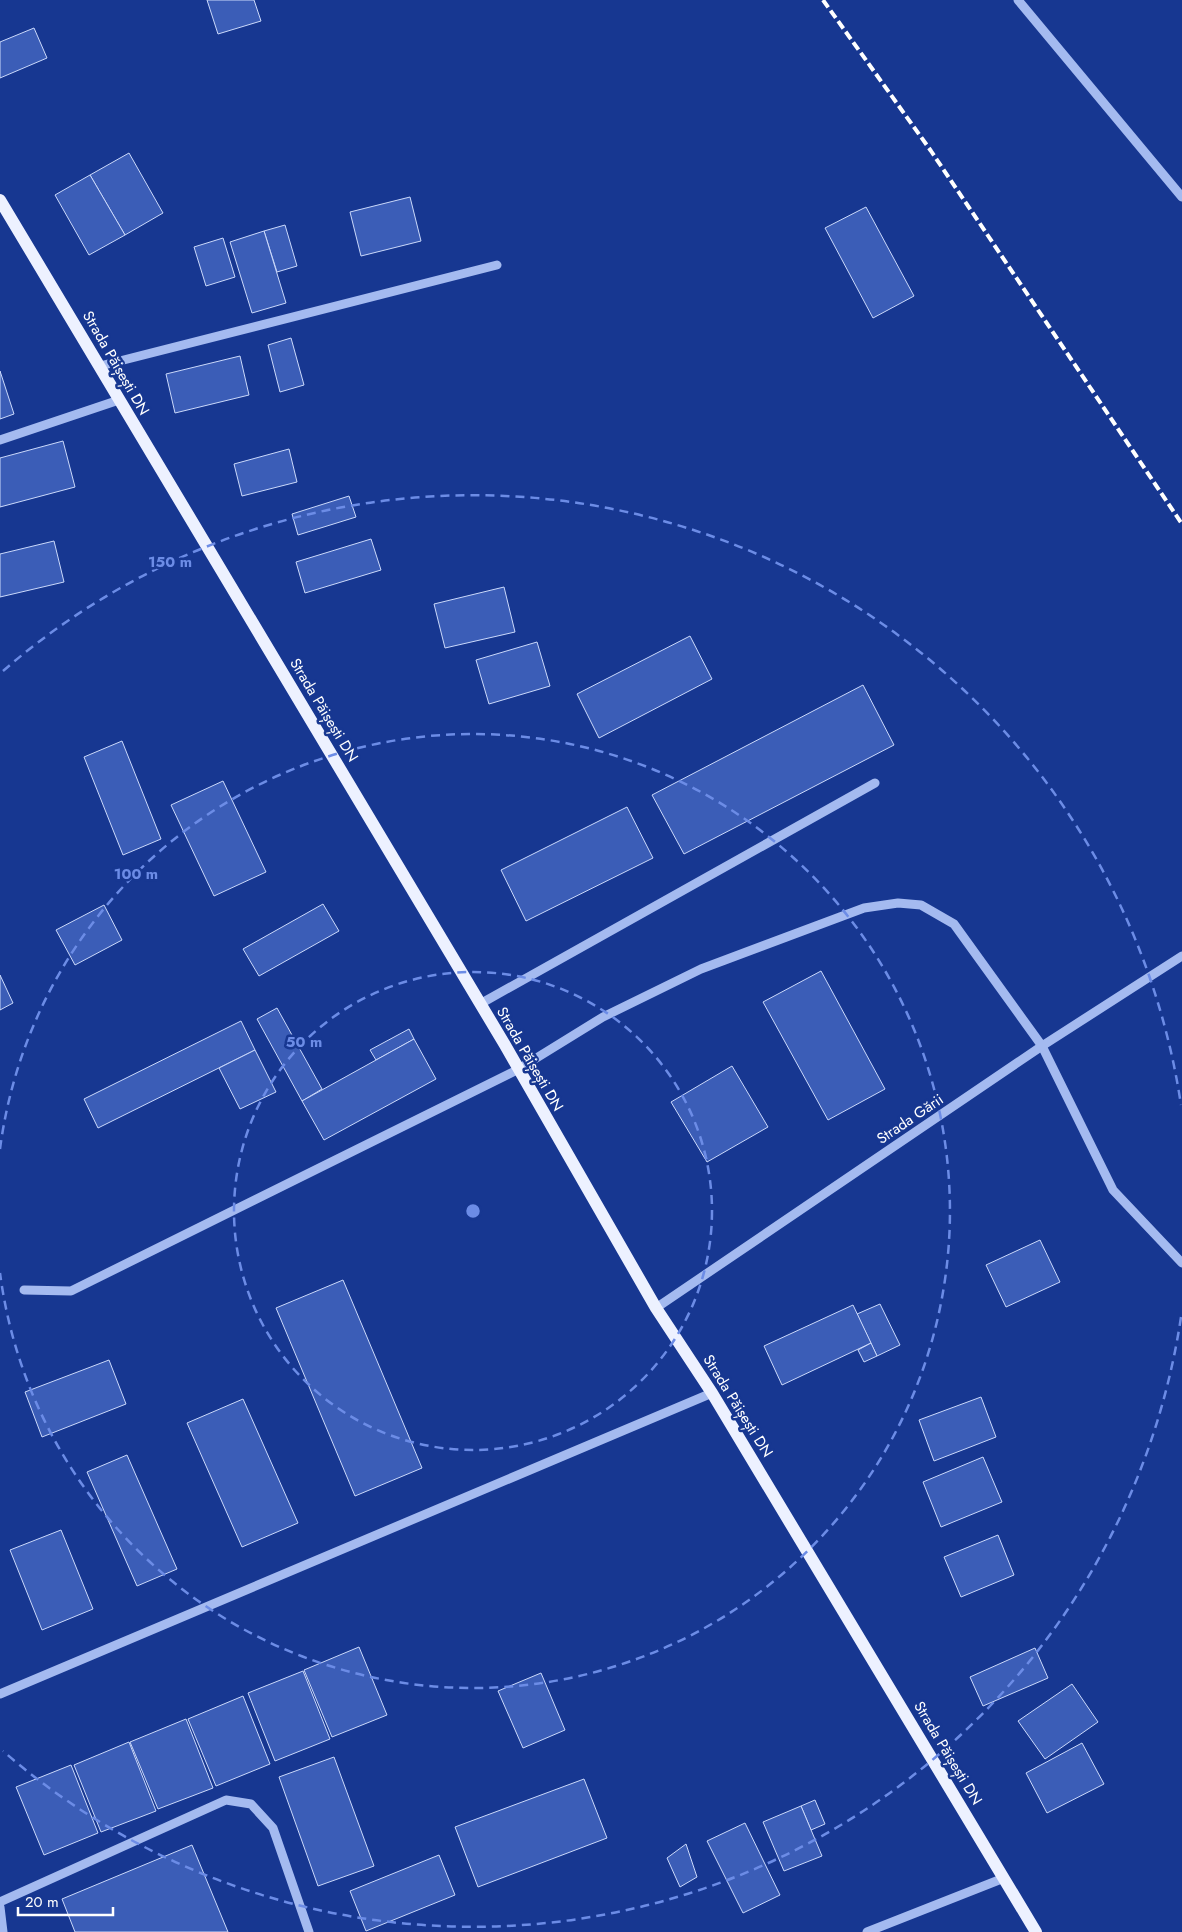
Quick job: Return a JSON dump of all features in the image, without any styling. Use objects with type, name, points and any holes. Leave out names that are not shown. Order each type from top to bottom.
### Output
[{"type":"main road","name":"Strada Păișești DN","points":[[0,200],[480,1004],[656,1308],[712,1393],[1036,1932]]},
{"type":"street","points":[[1018,0],[1182,197]]},
{"type":"street","points":[[100,366],[497,264]]},
{"type":"street","points":[[0,440],[119,400]]},
{"type":"street","points":[[480,1004],[875,783]]},
{"type":"street","points":[[24,1290],[71,1291],[518,1070],[602,1017],[701,969],[864,908],[898,903],[921,905],[954,924],[1042,1046],[1113,1190],[1182,1263]]},
{"type":"street","name":"Strada Gării","points":[[656,1308],[1042,1046],[1182,956]]},
{"type":"street","points":[[0,1694],[712,1393]]},
{"type":"street","points":[[0,1902],[226,1800],[251,1804],[273,1828],[309,1932]]},
{"type":"street","points":[[867,1932],[1004,1878]]},
{"type":"street","points":[[0,1907],[3,1932]]},
{"type":"building","points":[[207,0],[254,0],[261,21],[218,34]]},
{"type":"building","points":[[34,28],[47,58],[0,78],[0,42]]},
{"type":"building","points":[[129,153],[163,213],[125,235],[90,175]]},
{"type":"building","points":[[90,175],[125,235],[89,255],[55,195]]},
{"type":"building","points":[[410,197],[421,241],[361,256],[350,212]]},
{"type":"building","points":[[866,207],[914,296],[873,318],[825,228]]},
{"type":"building","points":[[285,225],[297,266],[277,272],[264,231]]},
{"type":"building","points":[[264,231],[286,303],[252,313],[230,242]]},
{"type":"building","points":[[223,238],[235,277],[206,286],[194,247]]},
{"type":"building","points":[[291,338],[304,385],[280,392],[268,345]]},
{"type":"building","points":[[240,356],[249,395],[175,413],[166,374]]},
{"type":"building","points":[[0,371],[14,414],[0,419]]},
{"type":"building","points":[[63,441],[75,487],[0,507],[0,458]]},
{"type":"building","points":[[289,449],[297,482],[242,496],[234,464]]},
{"type":"building","points":[[349,496],[356,517],[298,535],[292,514]]},
{"type":"building","points":[[371,539],[381,570],[305,593],[296,562]]},
{"type":"building","points":[[54,541],[64,582],[0,597],[0,554]]},
{"type":"building","points":[[504,587],[515,632],[445,648],[434,604]]},
{"type":"building","points":[[690,636],[712,679],[599,738],[577,694]]},
{"type":"building","points":[[537,642],[550,686],[489,704],[476,660]]},
{"type":"building","points":[[863,685],[894,745],[684,854],[652,795]]},
{"type":"building","points":[[122,741],[161,839],[123,855],[84,757]]},
{"type":"building","points":[[223,781],[266,872],[214,896],[171,805]]},
{"type":"building","points":[[627,807],[653,858],[526,921],[501,870]]},
{"type":"building","points":[[323,904],[339,931],[259,976],[243,949]]},
{"type":"building","points":[[104,905],[122,940],[75,965],[56,930]]},
{"type":"building","points":[[821,971],[885,1089],[828,1120],[763,1002]]},
{"type":"building","points":[[0,975],[13,1003],[0,1010]]},
{"type":"building","points":[[277,1008],[322,1089],[302,1101],[257,1019]]},
{"type":"building","points":[[241,1021],[255,1050],[98,1128],[84,1099]]},
{"type":"building","points":[[409,1029],[414,1039],[376,1060],[370,1050]]},
{"type":"building","points":[[414,1039],[436,1079],[324,1140],[302,1101]]},
{"type":"building","points":[[255,1050],[276,1092],[240,1109],[219,1068]]},
{"type":"building","points":[[732,1066],[768,1127],[707,1162],[671,1102]]},
{"type":"building","points":[[1040,1240],[1060,1282],[1006,1307],[986,1265]]},
{"type":"building","points":[[343,1280],[422,1468],[355,1496],[276,1308]]},
{"type":"building","points":[[880,1304],[900,1345],[877,1356],[857,1314]]},
{"type":"building","points":[[853,1305],[871,1343],[782,1385],[764,1346]]},
{"type":"building","points":[[871,1343],[877,1356],[864,1362],[858,1350]]},
{"type":"building","points":[[109,1360],[126,1404],[42,1437],[25,1392]]},
{"type":"building","points":[[981,1397],[996,1437],[934,1461],[919,1420]]},
{"type":"building","points":[[243,1399],[298,1523],[242,1547],[187,1423]]},
{"type":"building","points":[[127,1455],[177,1569],[137,1586],[87,1472]]},
{"type":"building","points":[[983,1457],[1002,1502],[941,1527],[923,1482]]},
{"type":"building","points":[[61,1530],[93,1609],[42,1630],[10,1550]]},
{"type":"building","points":[[998,1535],[1014,1575],[961,1597],[944,1557]]},
{"type":"building","points":[[359,1647],[387,1715],[332,1737],[304,1670]]},
{"type":"building","points":[[1035,1648],[1048,1678],[983,1706],[970,1677]]},
{"type":"building","points":[[303,1671],[330,1739],[275,1761],[248,1693]]},
{"type":"building","points":[[541,1673],[565,1730],[523,1748],[498,1691]]},
{"type":"building","points":[[1072,1684],[1098,1722],[1045,1759],[1018,1721]]},
{"type":"building","points":[[243,1696],[270,1764],[216,1786],[188,1719]]},
{"type":"building","points":[[186,1719],[213,1788],[158,1809],[130,1742]]},
{"type":"building","points":[[129,1742],[156,1811],[101,1832],[74,1765]]},
{"type":"building","points":[[1082,1743],[1104,1784],[1047,1813],[1026,1773]]},
{"type":"building","points":[[334,1757],[374,1866],[318,1886],[279,1777]]},
{"type":"building","points":[[71,1765],[98,1833],[44,1855],[16,1787]]},
{"type":"building","points":[[584,1779],[607,1838],[478,1887],[455,1827]]},
{"type":"building","points":[[815,1800],[825,1824],[811,1830],[801,1806]]},
{"type":"building","points":[[801,1806],[822,1856],[784,1871],[763,1822]]},
{"type":"building","points":[[745,1823],[780,1895],[743,1913],[707,1841]]},
{"type":"building","points":[[686,1844],[697,1877],[680,1887],[667,1858]]},
{"type":"building","points":[[192,1845],[228,1932],[75,1932],[62,1899]]},
{"type":"building","points":[[439,1855],[455,1895],[366,1931],[350,1891]]},
{"type":"railway","points":[[823,0],[931,151],[1182,524]]}]
